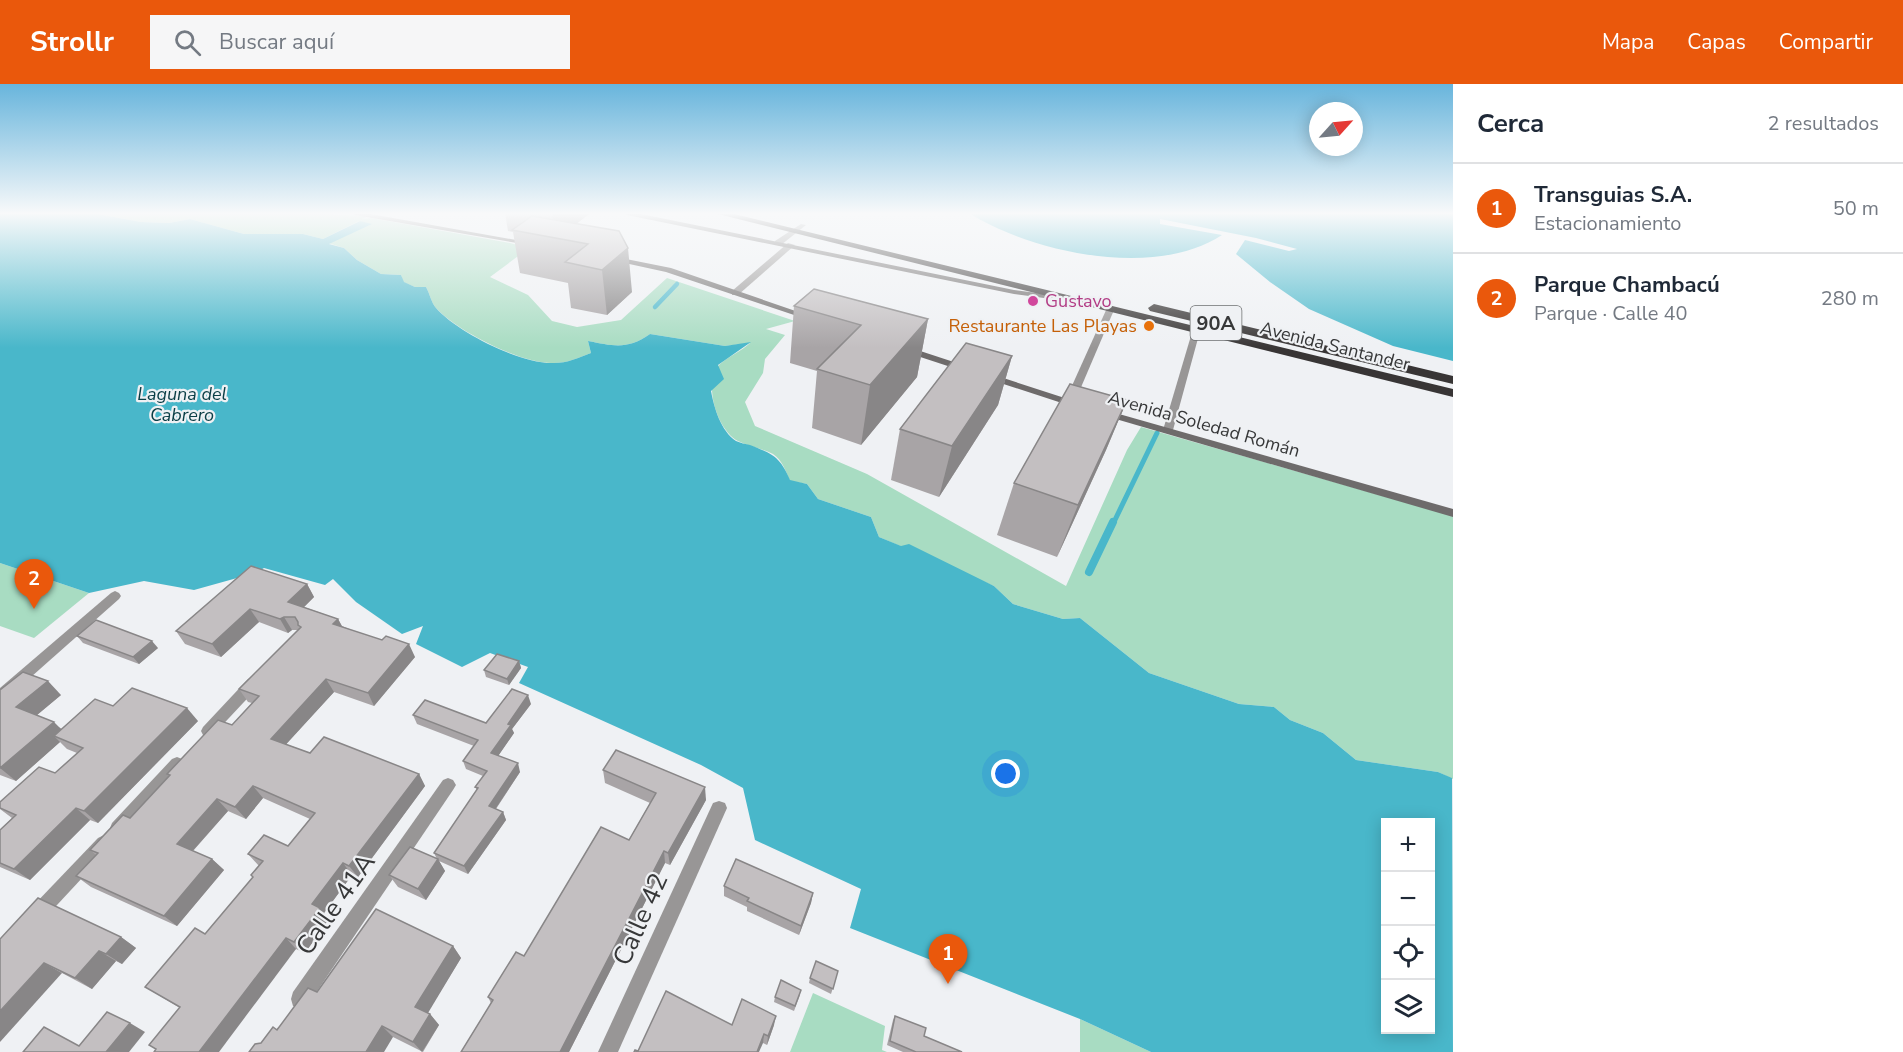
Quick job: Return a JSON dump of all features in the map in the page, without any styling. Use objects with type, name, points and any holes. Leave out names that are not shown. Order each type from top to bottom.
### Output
[{"type":"highway","name":"Avenida Santander","points":[[911,258],[1059,298],[1453,393]]},
{"type":"highway","name":"Avenida Santander","points":[[928,258],[1453,380]]},
{"type":"street","points":[[615,258],[650,265],[824,322]]},
{"type":"street","points":[[735,292],[775,258]]},
{"type":"street","points":[[854,258],[1014,292],[1059,298]]},
{"type":"street","points":[[1069,403],[1110,310]]},
{"type":"street","points":[[1168,430],[1196,331]]},
{"type":"street","name":"Avenida Soledad Román","points":[[891,344],[1080,406]]},
{"type":"street","name":"Avenida Soledad Román","points":[[1091,409],[1453,513]]},
{"type":"street","points":[[0,696],[115,596]]},
{"type":"street","points":[[201,739],[265,670]]},
{"type":"street","points":[[24,928],[185,756]]},
{"type":"street","name":"Calle 41A","points":[[290,1014],[448,785]]},
{"type":"street","name":"Calle 42","points":[[608,1052],[719,808]]},
{"type":"green space","points":[[355,258],[515,258],[490,277],[528,295],[552,321],[577,327],[621,320],[667,278],[795,321],[766,329],[785,335],[765,359],[763,373],[745,402],[755,426],[867,474],[1066,586],[1127,450],[1141,427],[1453,516],[1453,779],[1438,772],[1356,760],[1323,733],[1290,720],[1274,707],[1239,704],[1149,673],[1080,618],[1063,619],[1013,604],[994,586],[879,537],[871,517],[818,499],[807,484],[790,481],[776,456],[738,441],[724,427],[718,417],[712,393],[715,372],[727,358],[750,343],[725,346],[650,334],[627,345],[588,341],[591,353],[561,363],[538,362],[507,352],[473,336],[458,326],[436,308],[426,287],[415,287],[403,282],[401,275],[381,274]]},
{"type":"green space","points":[[0,563],[89,593],[34,638],[0,626]]},
{"type":"green space","points":[[813,993],[885,1026],[882,1050],[887,1052],[790,1052]]},
{"type":"green space","points":[[1080,1019],[1151,1052],[1080,1052]]},
{"type":"water","name":"Laguna del Cabrero","points":[[0,258],[355,258],[381,274],[401,275],[404,282],[415,287],[426,287],[436,308],[458,327],[506,352],[538,362],[561,363],[591,353],[588,341],[627,345],[650,334],[725,346],[751,342],[718,365],[724,379],[711,391],[722,425],[736,441],[758,448],[775,457],[790,480],[807,484],[818,499],[871,517],[879,537],[901,546],[909,544],[994,586],[1013,604],[1063,619],[1080,618],[1149,673],[1239,704],[1274,707],[1290,720],[1323,733],[1356,760],[1438,772],[1452,778],[1453,1052],[1151,1052],[1080,1019],[850,928],[861,889],[755,840],[743,788],[701,765],[519,683],[528,667],[490,653],[462,667],[416,644],[423,626],[402,634],[356,602],[333,579],[325,585],[264,568],[255,573],[194,590],[144,581],[89,593],[0,563]]},
{"type":"water","points":[[1241,258],[1453,258],[1453,361],[1393,346],[1309,309]]},
{"type":"building","points":[[570,258],[616,258],[602,270],[565,262]]},
{"type":"building","points":[[814,289],[928,319],[870,385],[817,369],[861,325],[794,306]]},
{"type":"building","points":[[966,343],[1012,356],[952,446],[900,429]]},
{"type":"building","points":[[1070,384],[1127,400],[1078,505],[1014,483]]},
{"type":"building","points":[[251,566],[307,584],[288,602],[338,619],[333,624],[382,640],[386,636],[409,644],[368,693],[326,679],[271,739],[310,753],[324,737],[419,774],[349,866],[343,863],[312,904],[320,908],[294,942],[286,938],[199,1052],[154,1052],[156,1049],[149,1045],[180,1007],[145,987],[195,928],[205,934],[253,877],[251,875],[263,861],[248,854],[264,835],[288,846],[315,813],[253,786],[235,807],[217,799],[177,844],[212,859],[164,916],[76,876],[98,853],[90,850],[123,815],[130,818],[170,775],[167,774],[218,720],[232,725],[259,696],[239,689],[301,627],[295,617],[280,619],[250,609],[212,644],[176,631]]},
{"type":"building","points":[[96,620],[152,641],[133,657],[77,636]]},
{"type":"building","points":[[497,654],[519,661],[507,679],[484,670]]},
{"type":"building","points":[[23,672],[48,681],[16,707],[54,722],[0,768],[0,690]]},
{"type":"building","points":[[132,688],[187,708],[84,811],[76,808],[14,869],[0,863],[0,830],[16,815],[0,808],[0,802],[39,767],[55,773],[83,748],[54,736],[95,699],[113,706]]},
{"type":"building","points":[[512,689],[528,695],[508,724],[511,725],[491,753],[518,763],[489,806],[503,812],[464,866],[434,853],[487,771],[463,761],[478,740],[413,715],[425,700],[486,723]]},
{"type":"building","points":[[616,750],[705,787],[668,853],[664,851],[560,1052],[461,1052],[493,1000],[488,997],[516,952],[524,956],[601,827],[629,840],[656,793],[603,770]]},
{"type":"building","points":[[410,847],[438,859],[418,889],[389,875]]},
{"type":"building","points":[[736,859],[813,893],[801,926],[747,901],[749,898],[724,886]]},
{"type":"building","points":[[38,898],[121,937],[106,954],[99,951],[75,978],[44,963],[0,1011],[0,939]]},
{"type":"building","points":[[376,909],[453,946],[415,1007],[430,1014],[413,1042],[382,1026],[366,1052],[249,1052],[255,1044],[261,1043],[273,1027],[277,1030],[308,988],[317,992]]},
{"type":"building","points":[[816,961],[838,971],[833,989],[810,978]]},
{"type":"building","points":[[781,980],[801,990],[795,1006],[775,997]]},
{"type":"building","points":[[666,991],[732,1025],[742,999],[776,1016],[768,1036],[764,1034],[757,1052],[634,1052],[638,1051]]},
{"type":"building","points":[[107,1012],[130,1023],[106,1052],[23,1052],[44,1027],[79,1046]]},
{"type":"building","points":[[895,1016],[926,1028],[924,1036],[962,1052],[916,1052],[890,1041]]},
{"type":"waterway","points":[[655,307],[677,284]]},
{"type":"waterway","points":[[1113,524],[1157,433]]},
{"type":"waterway","points":[[1089,572],[1113,522]]},
{"type":"place","name":"Gustavo","points":[[1033,301]]},
{"type":"place","name":"Restaurante Las Playas","points":[[1149,326]]},
{"type":"place","name":"Parque Chambacú","points":[[34,609]]},
{"type":"place","name":"Transguias S.A.","points":[[948,984]]}]
